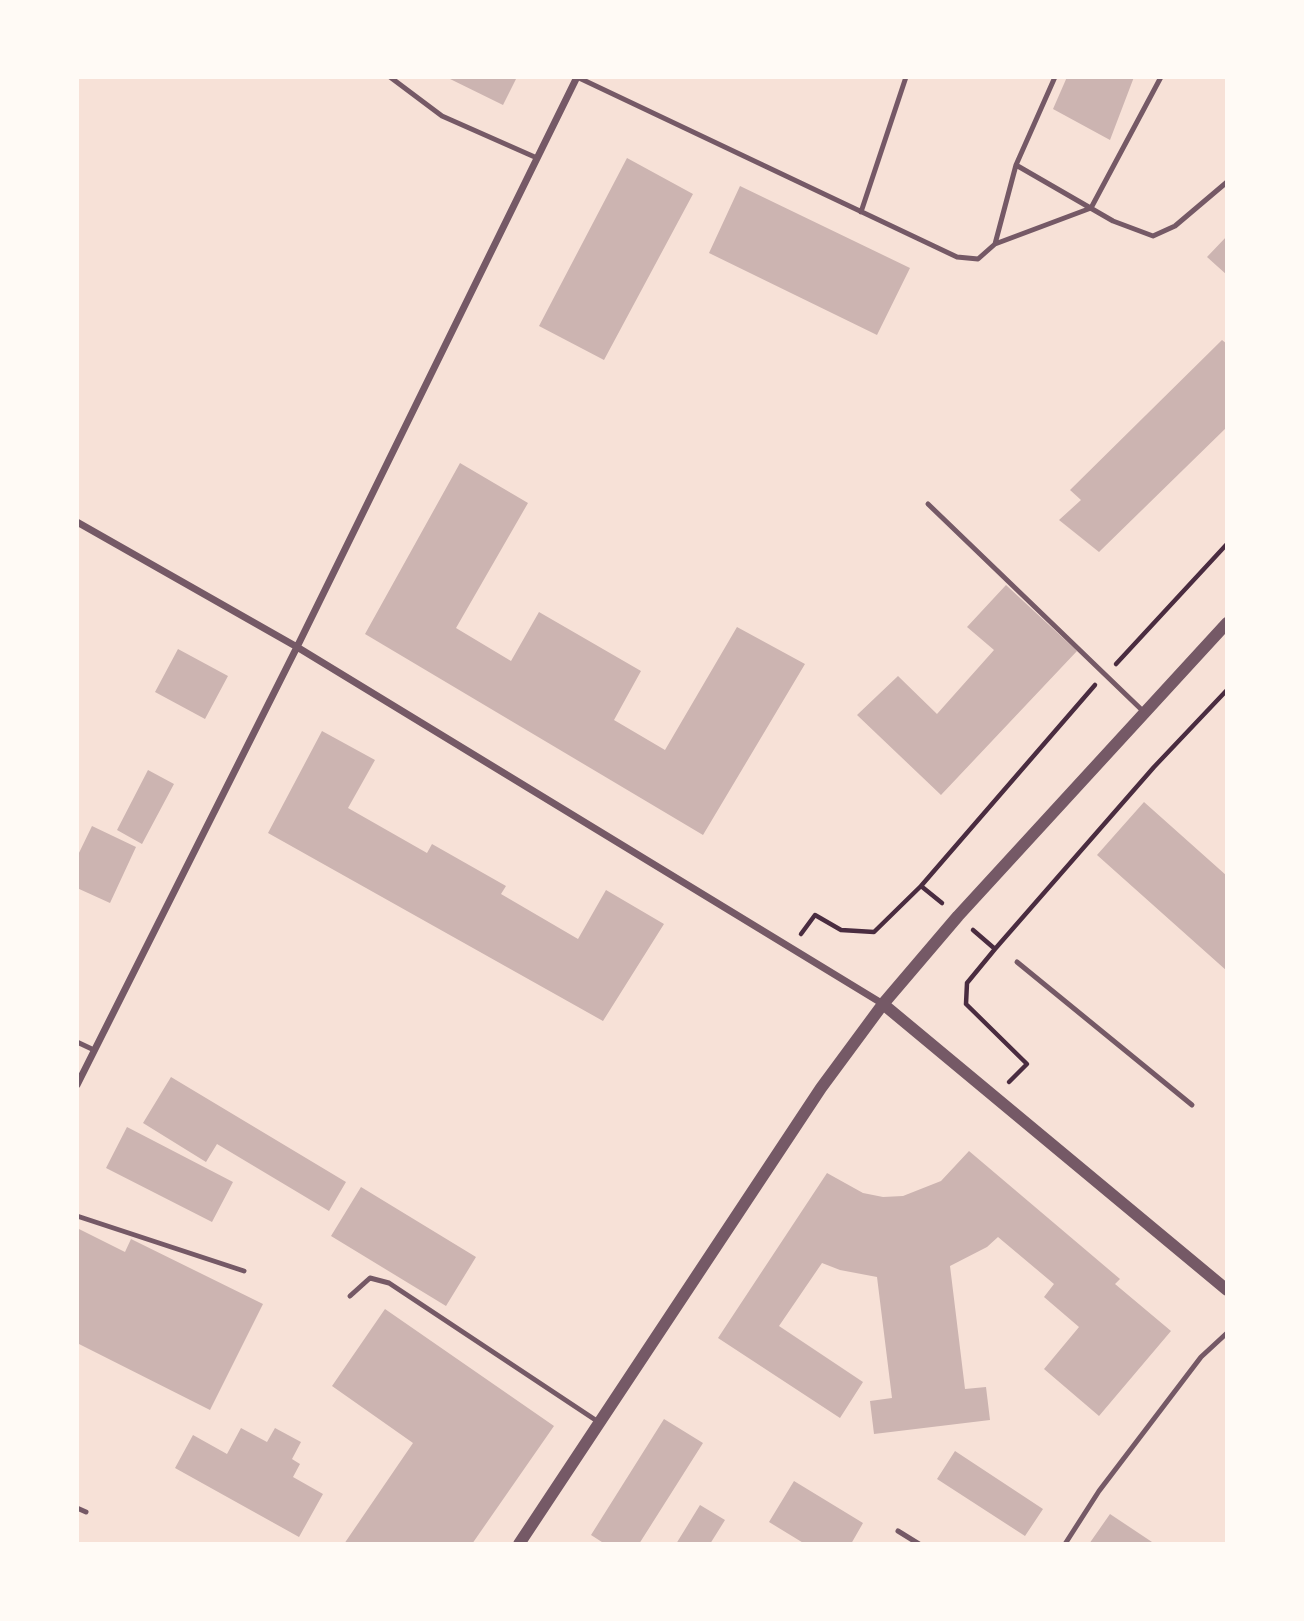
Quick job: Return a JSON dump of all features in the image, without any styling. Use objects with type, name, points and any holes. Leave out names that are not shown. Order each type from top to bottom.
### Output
[{"type":"street","points":[[77,1084],[297,646],[577,77]]},
{"type":"street","points":[[77,522],[297,646],[883,1004],[1227,1290]]},
{"type":"street","points":[[519,1544],[821,1088],[883,1004],[958,916],[1227,624]]},
{"type":"lane","points":[[390,77],[442,116],[537,158]]},
{"type":"lane","points":[[577,77],[957,257],[978,259],[995,244],[1091,208],[1161,77]]},
{"type":"lane","points":[[861,212],[906,77]]},
{"type":"lane","points":[[995,244],[1016,165],[1055,77]]},
{"type":"lane","points":[[1016,165],[1112,221],[1153,236],[1175,226],[1227,182]]},
{"type":"lane","points":[[928,504],[1145,714]]},
{"type":"lane","points":[[1017,962],[1192,1105]]},
{"type":"lane","points":[[77,1042],[94,1050]]},
{"type":"lane","points":[[77,1216],[244,1270]]},
{"type":"lane","points":[[350,1296],[370,1278],[390,1283],[600,1423]]},
{"type":"lane","points":[[1065,1544],[1098,1491],[1201,1357],[1227,1334]]},
{"type":"lane","points":[[77,1508],[86,1512]]},
{"type":"lane","points":[[898,1531],[919,1544]]},
{"type":"path","points":[[791,948],[815,915],[841,930],[874,932],[921,886],[1105,675],[1227,544]]},
{"type":"path","points":[[994,1096],[1027,1064],[966,1004],[967,983],[1145,778],[1227,690]]},
{"type":"path","points":[[921,886],[995,949]]},
{"type":"building","points":[[446,77],[517,77],[503,105]]},
{"type":"building","points":[[1067,77],[1134,77],[1110,140],[1053,109]]},
{"type":"building","points":[[627,158],[693,194],[604,360],[539,326]]},
{"type":"building","points":[[740,186],[910,268],[877,335],[709,253]]},
{"type":"building","points":[[1227,236],[1227,275],[1207,257]]},
{"type":"building","points":[[1222,340],[1227,344],[1227,427],[1099,552],[1059,520],[1081,500],[1070,490]]},
{"type":"building","points":[[460,463],[528,503],[456,628],[511,661],[539,612],[641,671],[614,720],[665,750],[737,627],[805,664],[703,835],[365,634]]},
{"type":"building","points":[[1006,585],[1077,651],[941,795],[857,715],[898,676],[937,714],[994,650],[967,627]]},
{"type":"building","points":[[178,649],[228,676],[205,719],[155,692]]},
{"type":"building","points":[[322,731],[375,760],[348,808],[427,853],[432,844],[506,886],[501,894],[578,939],[606,890],[664,924],[603,1021],[268,833]]},
{"type":"building","points":[[148,770],[174,784],[142,844],[117,830]]},
{"type":"building","points":[[1144,802],[1227,876],[1227,971],[1097,855]]},
{"type":"building","points":[[92,826],[136,847],[110,903],[77,888],[77,857]]},
{"type":"building","points":[[171,1077],[346,1182],[329,1211],[217,1144],[206,1162],[143,1123]]},
{"type":"building","points":[[127,1127],[233,1182],[212,1222],[106,1168]]},
{"type":"building","points":[[969,1151],[1120,1279],[1115,1284],[1171,1331],[1099,1416],[1044,1369],[1079,1327],[1044,1297],[1054,1284],[998,1237],[987,1247],[950,1266],[965,1389],[986,1387],[990,1420],[874,1434],[870,1401],[892,1398],[877,1277],[840,1270],[822,1263],[779,1326],[863,1382],[840,1418],[718,1338],[827,1173],[863,1193],[883,1197],[903,1196],[941,1181]]},
{"type":"building","points":[[361,1187],[476,1257],[446,1306],[331,1236]]},
{"type":"building","points":[[77,1228],[125,1252],[131,1239],[263,1304],[210,1410],[77,1343]]},
{"type":"building","points":[[385,1309],[554,1426],[472,1544],[344,1544],[413,1443],[332,1386]]},
{"type":"building","points":[[664,1419],[703,1443],[639,1544],[605,1544],[591,1535]]},
{"type":"building","points":[[241,1428],[267,1442],[275,1428],[301,1442],[292,1459],[300,1464],[293,1477],[323,1494],[299,1537],[175,1468],[193,1435],[227,1454]]},
{"type":"building","points":[[955,1451],[1043,1509],[1025,1536],[937,1479]]},
{"type":"building","points":[[794,1481],[863,1523],[851,1544],[805,1544],[769,1522]]},
{"type":"building","points":[[700,1505],[725,1520],[710,1544],[676,1544]]},
{"type":"building","points":[[1110,1514],[1155,1544],[1089,1544]]}]
